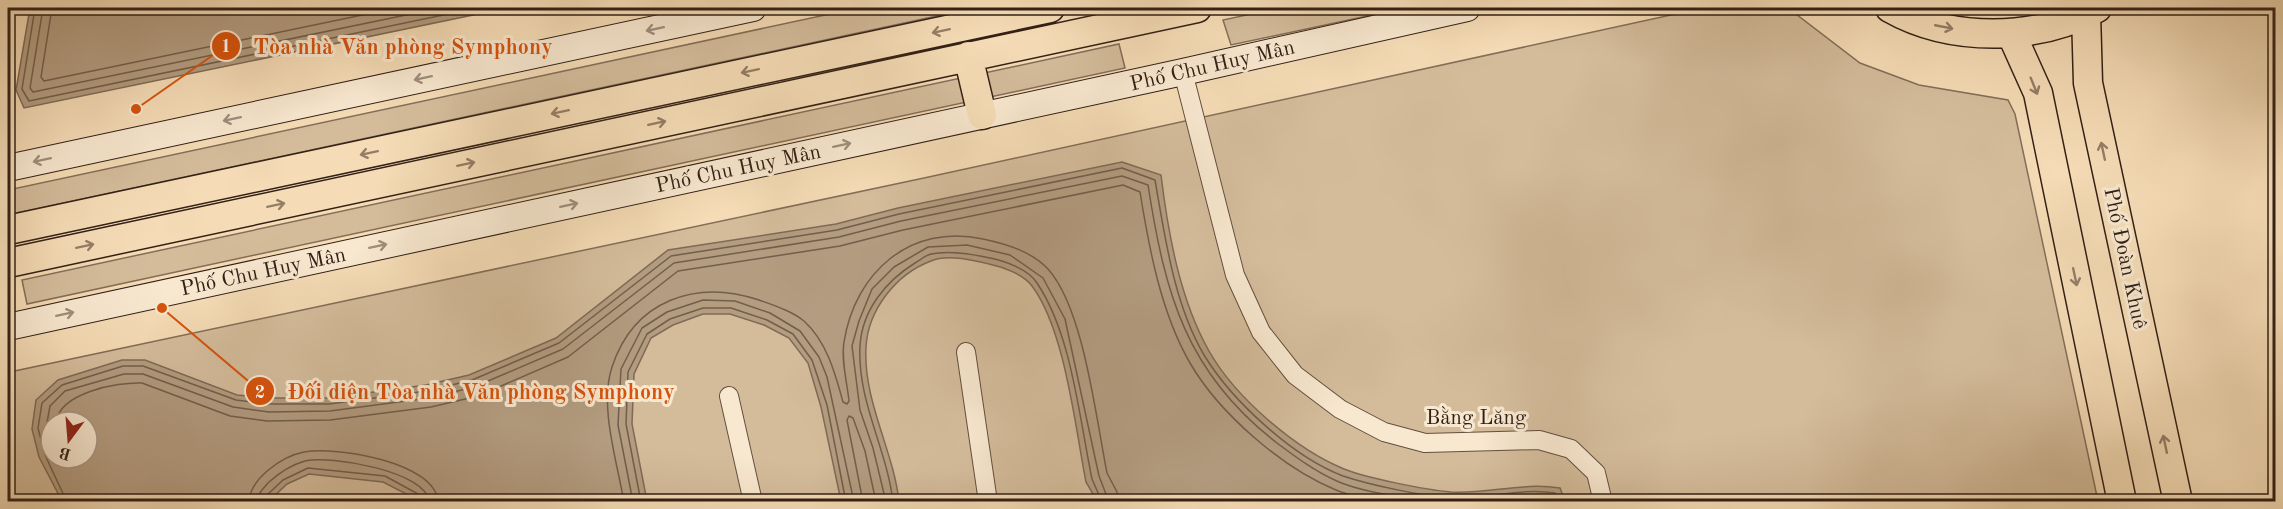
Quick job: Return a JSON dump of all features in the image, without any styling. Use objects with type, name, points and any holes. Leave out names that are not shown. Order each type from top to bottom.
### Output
[{"type":"main road","points":[[8,168],[753,8]]},
{"type":"main road","points":[[8,230],[1043,8]]},
{"type":"main road","points":[[8,263],[1197,8]]},
{"type":"main road","name":"Phố Chu Huy Mân","points":[[8,327],[1183,72],[1386,16],[1467,8]]},
{"type":"main road","points":[[1890,8],[1935,26],[1973,33],[2011,33],[2049,26],[2092,10]]},
{"type":"main road","name":"Phố Đoàn Khuê","points":[[2092,10],[2088,83],[2178,501]]},
{"type":"main road","points":[[2011,33],[2038,93],[2122,501]]},
{"type":"main road","points":[[968,56],[982,115]]},
{"type":"street","name":"Bằng Lăng","points":[[1183,72],[1235,275],[1261,332],[1296,375],[1340,409],[1384,432],[1425,443],[1539,440],[1571,449],[1596,473],[1603,501]]},
{"type":"street","points":[[966,352],[988,501]]},
{"type":"street","points":[[729,396],[753,501]]},
{"type":"shaded area","points":[[858,8],[974,8],[12,214],[8,190]]},
{"type":"shaded area","points":[[1279,8],[1405,8],[1231,45],[1223,20]]},
{"type":"shaded area","points":[[1703,8],[1788,8],[1860,63],[1919,85],[2008,100],[2015,114],[2098,501],[8,500],[8,376],[10,372],[924,178]]},
{"type":"shaded area","points":[[1119,44],[1125,68],[27,304],[22,280]]},
{"type":"water","points":[[30,8],[507,8],[24,108],[16,90]]},
{"type":"water","points":[[1122,162],[1161,175],[1167,220],[1177,266],[1199,331],[1220,368],[1234,386],[1268,420],[1306,449],[1325,460],[1344,469],[1381,480],[1451,492],[1533,486],[1560,488],[1565,501],[1097,501],[1086,482],[1061,353],[1053,327],[1032,286],[1006,269],[967,259],[952,258],[931,261],[906,275],[886,295],[878,307],[868,333],[866,367],[869,387],[896,482],[899,501],[841,501],[821,407],[808,363],[789,338],[764,325],[730,314],[703,314],[673,325],[651,338],[634,374],[632,424],[647,501],[420,501],[383,482],[309,474],[287,484],[269,501],[62,501],[46,470],[99,470],[99,410],[39,410],[39,457],[32,429],[36,400],[58,380],[122,360],[145,360],[237,395],[270,398],[329,398],[426,385],[469,375],[556,338],[668,250],[836,224],[898,208]]},
{"type":"place","name":"Tòa nhà Văn phòng Symphony","points":[[136,109]]},
{"type":"place","name":"Đối diện Tòa nhà Văn phòng Symphony","points":[[162,308]]}]
